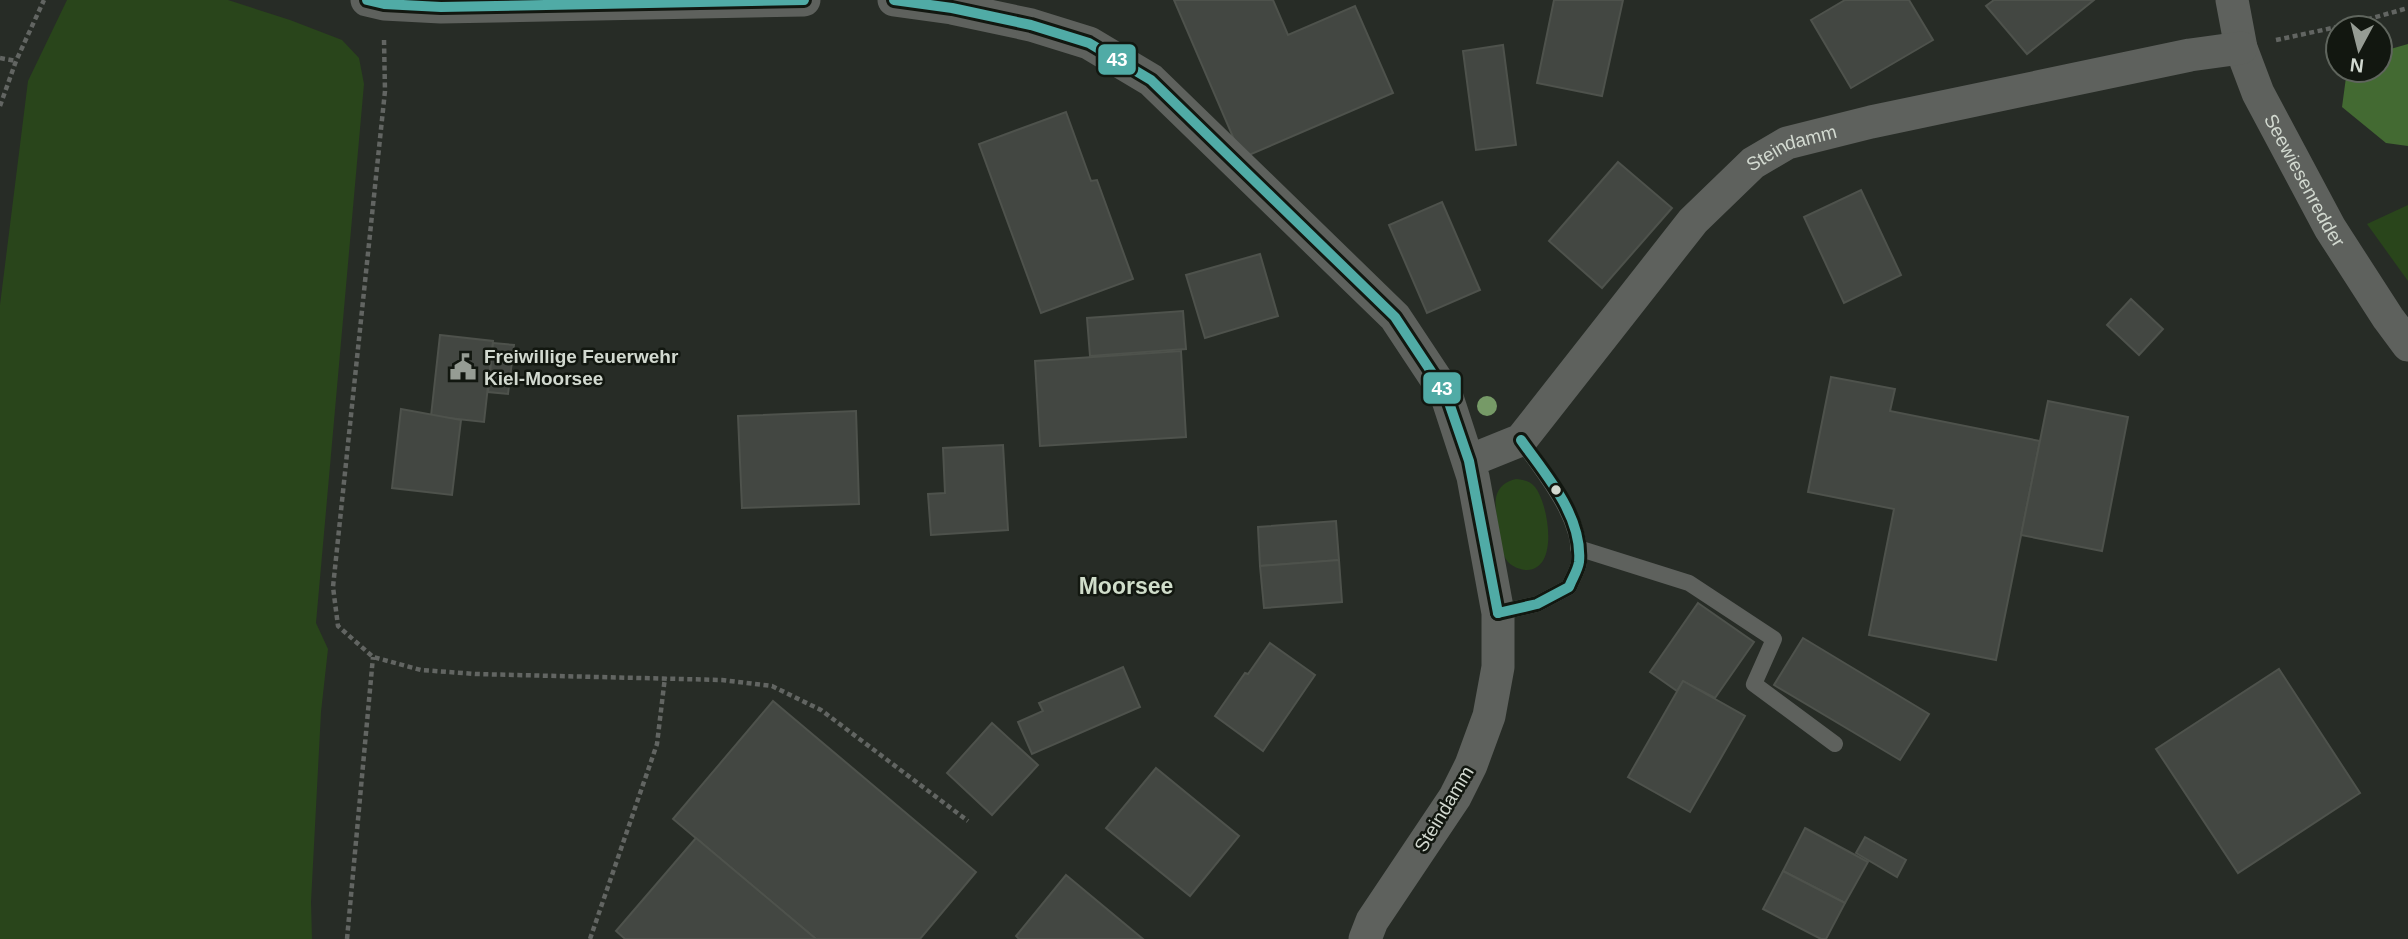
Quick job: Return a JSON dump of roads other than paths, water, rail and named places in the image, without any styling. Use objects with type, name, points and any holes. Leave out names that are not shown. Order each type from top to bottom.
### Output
[{"type":"street","points":[[376,2],[463,7],[804,0]]},
{"type":"street","name":"Steindamm","points":[[894,0],[952,8],[1031,25],[1089,43],[1151,80],[1395,317],[1446,394],[1469,461],[1498,613],[1498,667],[1489,716],[1471,765],[1455,797],[1372,921],[1365,939]]},
{"type":"street","name":"Seewiesenredder","points":[[2232,0],[2241,48],[2258,93],[2330,228],[2408,345]]},
{"type":"street","name":"Steindamm","points":[[1469,461],[1521,440],[1693,221],[1753,163],[1787,144],[1871,122],[2190,55],[2241,48]]},
{"type":"lane","points":[[1498,613],[1537,604],[1569,587],[1578,564],[1578,548],[1569,511],[1521,440]]},
{"type":"lane","points":[[1578,548],[1689,583],[1774,639],[1754,684],[1835,744]]},
{"type":"place","name":"Freiwillige Feuerwehr Kiel-Moorsee","points":[[463,367]]},
{"type":"district","name":"Moorsee","points":[[1126,586]]}]
